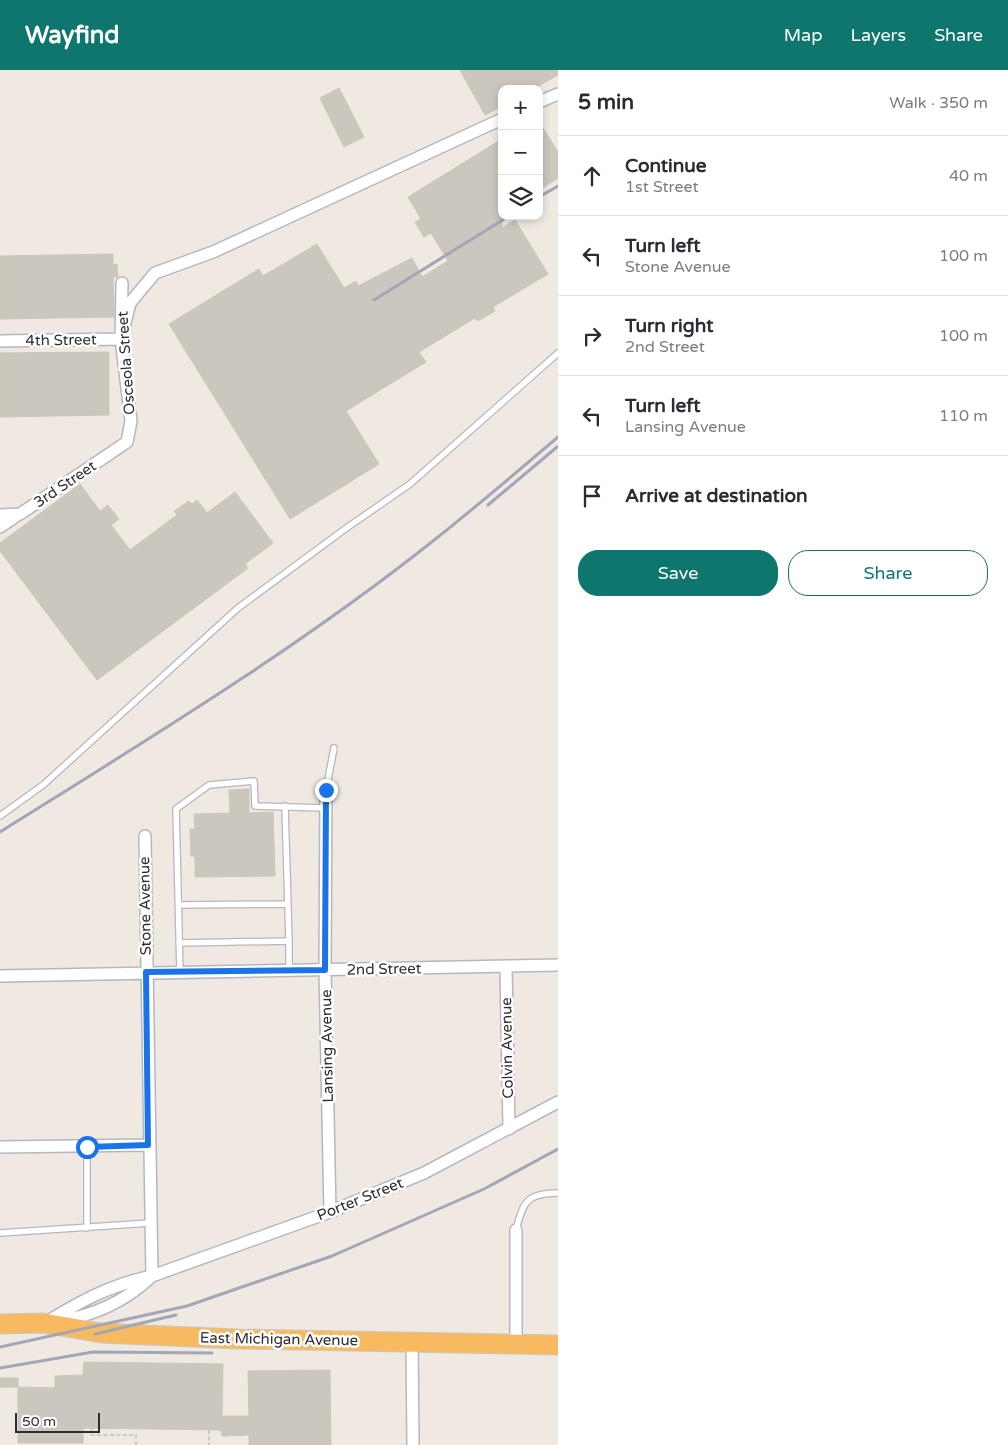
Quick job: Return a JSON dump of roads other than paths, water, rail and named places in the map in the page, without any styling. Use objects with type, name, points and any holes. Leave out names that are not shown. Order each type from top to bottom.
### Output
[{"type":"highway","name":"East Michigan Avenue","points":[[0,1324],[44,1323],[79,1330],[111,1333],[238,1339],[558,1345]]},
{"type":"street","points":[[543,100],[558,94]]},
{"type":"street","points":[[121,340],[130,303],[155,273],[213,252],[498,122]]},
{"type":"street","name":"Osceola Street","points":[[122,283],[121,340],[131,421],[127,442]]},
{"type":"street","name":"4th Street","points":[[0,341],[121,340]]},
{"type":"street","name":"3rd Street","points":[[0,515],[20,514],[127,442]]},
{"type":"street","points":[[0,527],[20,514]]},
{"type":"street","name":"Lansing Avenue","points":[[326,790],[325,970],[330,1212]]},
{"type":"street","name":"Stone Avenue","points":[[144,836],[148,1145],[152,1276]]},
{"type":"street","name":"2nd Street","points":[[0,976],[558,965]]},
{"type":"street","name":"Colvin Avenue","points":[[506,966],[509,1129]]},
{"type":"street","name":"Porter Street","points":[[44,1323],[78,1302],[121,1283],[152,1276],[330,1212],[424,1173],[558,1102]]},
{"type":"street","points":[[0,1148],[148,1145]]},
{"type":"street","points":[[516,1230],[516,1343]]},
{"type":"street","points":[[412,1341],[413,1445]]},
{"type":"lane","points":[[0,816],[42,785],[238,608],[345,528],[410,484],[558,353]]},
{"type":"lane","points":[[326,790],[334,748]]},
{"type":"lane","points":[[180,973],[176,809],[209,785],[254,781],[255,806],[326,808]]},
{"type":"lane","points":[[285,806],[289,971]]},
{"type":"lane","points":[[179,905],[287,904]]},
{"type":"lane","points":[[179,943],[289,941]]},
{"type":"lane","points":[[87,1147],[87,1228]]},
{"type":"lane","points":[[516,1230],[521,1209],[526,1202],[543,1193],[558,1192]]},
{"type":"lane","points":[[0,1233],[150,1223]]},
{"type":"railway","points":[[543,195],[558,186]]},
{"type":"railway","points":[[374,300],[503,220]]},
{"type":"railway","points":[[0,832],[221,692],[329,619],[433,541],[558,437]]},
{"type":"railway","points":[[488,505],[557,447]]},
{"type":"railway","points":[[0,1347],[187,1306],[332,1256],[484,1189],[558,1149]]},
{"type":"railway","points":[[95,1334],[176,1315]]},
{"type":"railway","points":[[0,1368],[93,1352],[212,1353]]}]
